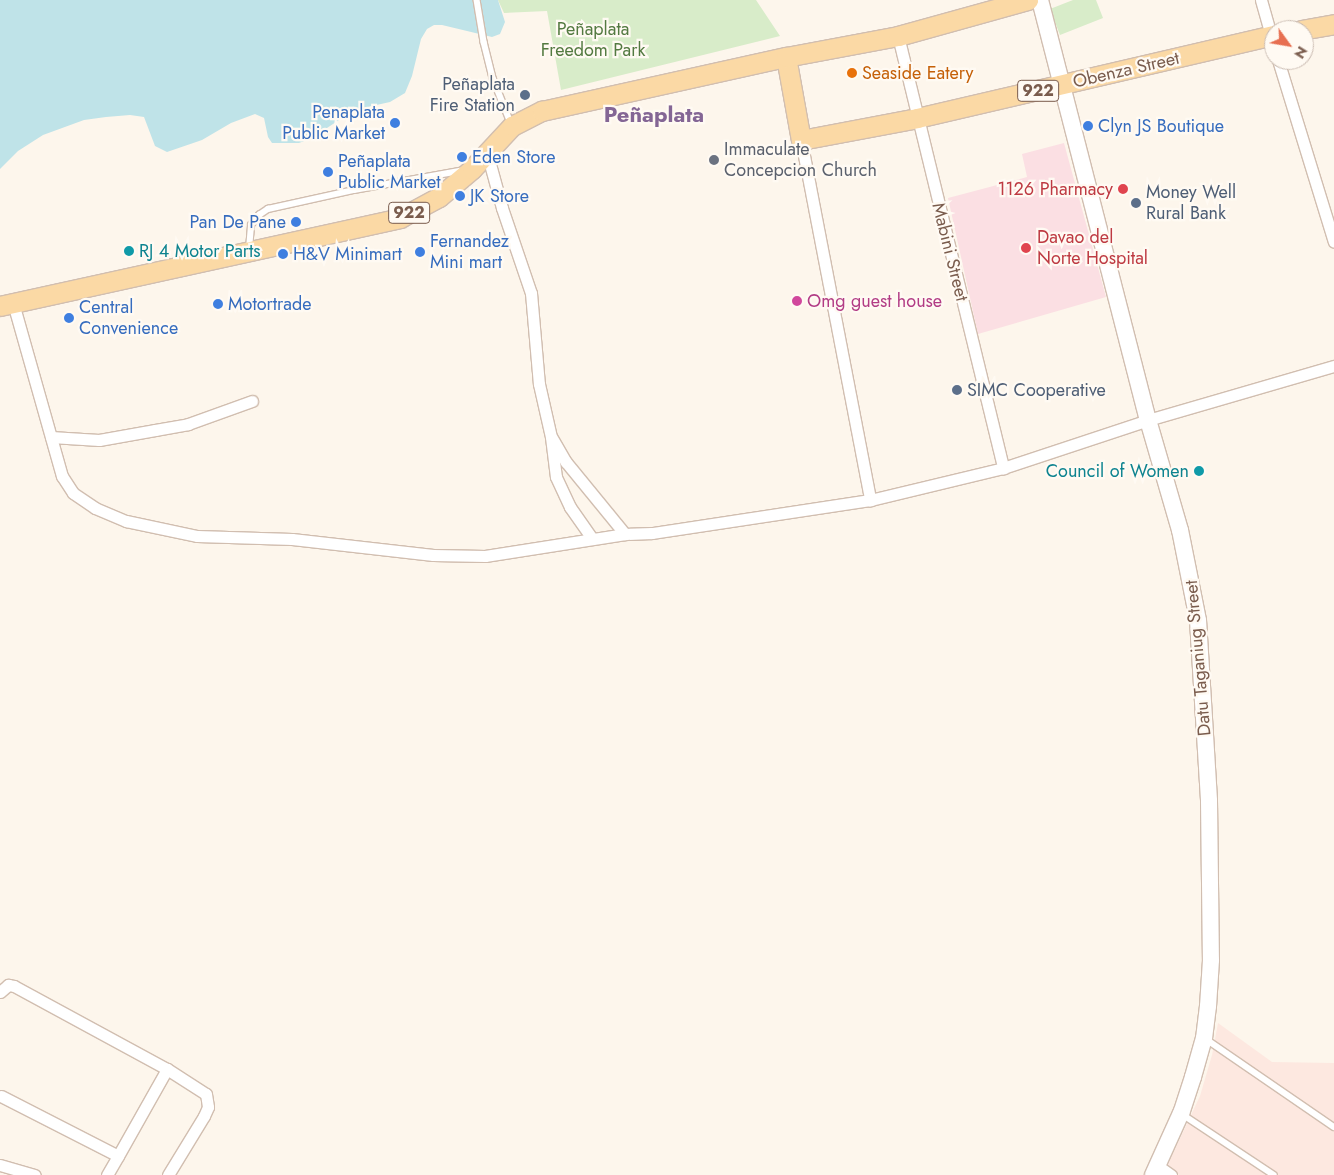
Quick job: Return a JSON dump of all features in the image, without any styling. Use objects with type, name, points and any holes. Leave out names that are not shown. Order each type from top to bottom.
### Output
[{"type":"main road","name":"922","points":[[7,305],[400,218],[439,197],[472,169],[512,126],[542,111],[786,57],[898,36],[1028,0]]},
{"type":"main road","name":"Datu Taganiug Street","points":[[1040,0],[1060,86],[1148,420],[1180,530],[1190,574],[1200,638],[1209,801],[1211,960],[1204,1038],[1180,1113],[1155,1170]]},
{"type":"main road","points":[[1314,28],[1334,24]]},
{"type":"main road","name":"Obenza Street","points":[[802,140],[917,118],[1264,41]]},
{"type":"main road","points":[[786,57],[802,140]]},
{"type":"street","points":[[1261,0],[1267,20]]},
{"type":"street","name":"Mabini Street","points":[[898,36],[1002,468]]},
{"type":"street","points":[[1281,70],[1334,242]]},
{"type":"street","points":[[802,140],[870,500]]},
{"type":"street","points":[[487,153],[502,208],[531,293],[539,384],[551,437],[556,477],[570,507],[592,539]]},
{"type":"street","points":[[7,305],[51,436],[62,476],[73,493],[95,508],[126,521],[198,536],[292,539],[433,555],[485,556],[625,534],[652,533],[870,500],[1002,468],[1148,420],[1334,366]]},
{"type":"street","points":[[51,436],[99,440],[188,424],[252,401]]},
{"type":"street","points":[[551,437],[578,476],[625,534]]},
{"type":"street","points":[[0,992],[8,985],[14,986],[201,1089],[206,1094],[208,1100],[204,1116],[168,1175]]},
{"type":"street","points":[[107,1175],[167,1070]]},
{"type":"street","points":[[0,1088],[0,1097],[118,1156]]},
{"type":"street","points":[[0,1165],[35,1175]]},
{"type":"street","points":[[1155,1170],[1171,1175]]},
{"type":"lane","points":[[477,0],[484,42],[493,78],[512,126]]},
{"type":"lane","points":[[249,252],[251,225],[259,215],[268,210],[354,190],[472,169]]},
{"type":"lane","points":[[1204,1038],[1334,1127]]},
{"type":"lane","points":[[1180,1113],[1274,1175]]},
{"type":"shaded area","name":"Davao del Norte Hospital","points":[[1064,143],[1106,297],[978,334],[948,198],[1027,177],[1022,154]]},
{"type":"shaded area","points":[[1218,1023],[1272,1062],[1334,1063],[1334,1175],[1179,1175],[1167,1166],[1200,1096],[1212,1055]]},
{"type":"green space","name":"Peñaplata Freedom Park","points":[[498,0],[756,0],[780,36],[561,90],[547,11],[504,13]]},
{"type":"green space","points":[[1073,0],[1096,0],[1103,18],[1060,35],[1050,9]]},
{"type":"water","points":[[0,0],[498,0],[505,22],[500,34],[492,37],[442,25],[434,25],[427,29],[421,39],[412,76],[405,93],[390,102],[354,110],[312,138],[299,143],[272,143],[268,137],[264,118],[255,114],[231,123],[202,140],[167,152],[155,146],[144,117],[130,115],[106,117],[84,120],[43,135],[18,151],[0,169]]},
{"type":"place","name":"Seaside Eatery","points":[[852,73]]},
{"type":"place","name":"Peñaplata Fire Station","points":[[525,95]]},
{"type":"place","name":"Penaplata Public Market","points":[[395,123]]},
{"type":"place","name":"Clyn JS Boutique","points":[[1088,126]]},
{"type":"place","name":"Eden Store","points":[[462,157]]},
{"type":"place","name":"Immaculate Concepcion Church","points":[[714,160]]},
{"type":"place","name":"Peñaplata Public Market","points":[[328,172]]},
{"type":"place","name":"1126 Pharmacy","points":[[1123,189]]},
{"type":"place","name":"JK Store","points":[[460,196]]},
{"type":"place","name":"Money Well Rural Bank","points":[[1136,203]]},
{"type":"place","name":"Pan De Pane","points":[[296,222]]},
{"type":"place","name":"Davao del Norte Hospital","points":[[1026,248]]},
{"type":"place","name":"RJ 4 Motor Parts","points":[[129,251]]},
{"type":"place","name":"Fernandez Mini mart","points":[[420,252]]},
{"type":"place","name":"H&V Minimart","points":[[283,254]]},
{"type":"place","name":"Omg guest house","points":[[797,301]]},
{"type":"place","name":"Motortrade","points":[[218,304]]},
{"type":"place","name":"Central Convenience","points":[[69,318]]},
{"type":"place","name":"SIMC Cooperative","points":[[957,390]]},
{"type":"place","name":"Council of Women","points":[[1199,471]]},
{"type":"district","name":"Peñaplata","points":[[654,115]]}]
